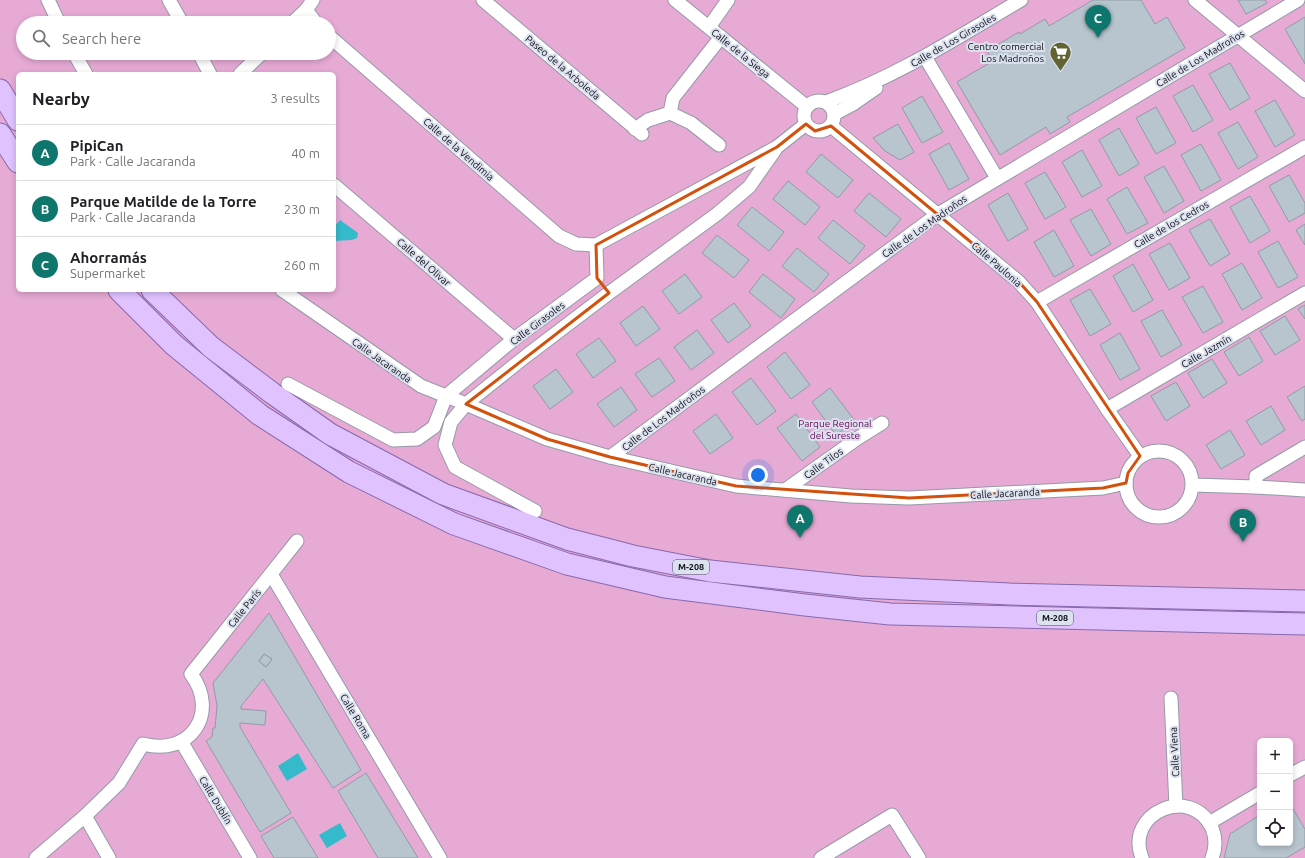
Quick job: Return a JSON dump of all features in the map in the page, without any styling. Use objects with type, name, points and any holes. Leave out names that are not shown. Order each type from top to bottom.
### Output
[{"type":"main road","points":[[0,90],[16,117]]},
{"type":"main road","points":[[0,134],[16,159]]},
{"type":"main road","name":"M-208","points":[[121,292],[174,345],[260,415],[349,472],[454,524],[567,564],[665,587],[890,614],[1305,624]]},
{"type":"main road","name":"M-208","points":[[154,292],[211,347],[330,434],[443,494],[567,539],[633,556],[710,571],[860,587],[1010,594],[1305,601]]},
{"type":"street","points":[[48,0],[56,16]]},
{"type":"street","name":"Paseo de la Arboleda","points":[[483,0],[639,132],[648,120],[670,114]]},
{"type":"street","name":"Calle de la Siega","points":[[675,0],[806,106]]},
{"type":"street","points":[[709,27],[728,0]]},
{"type":"street","name":"Calle de Los Girasoles","points":[[905,68],[1022,0]]},
{"type":"street","points":[[1195,0],[1305,91]]},
{"type":"street","name":"Calle de Los Madroños","points":[[610,457],[938,214],[1298,0]]},
{"type":"street","points":[[171,1],[178,16]]},
{"type":"street","points":[[299,16],[310,5],[314,16]]},
{"type":"street","points":[[719,145],[691,123],[670,114],[673,98],[721,37]]},
{"type":"street","name":"Calle de la Vendimia","points":[[336,42],[559,236],[576,244],[596,245]]},
{"type":"street","points":[[925,57],[997,178]]},
{"type":"street","points":[[78,60],[85,72]]},
{"type":"street","points":[[203,60],[209,72]]},
{"type":"street","points":[[242,72],[255,60]]},
{"type":"street","points":[[826,102],[848,94],[905,68]]},
{"type":"street","points":[[833,120],[832,108],[826,102],[820,100],[813,101],[806,106],[803,112],[803,118],[810,129],[823,131],[833,120],[853,104],[905,68]]},
{"type":"street","name":"Calle Paulonia","points":[[833,120],[938,214],[1020,282],[1037,302],[1107,409],[1140,456]]},
{"type":"street","name":"Calle Girasoles","points":[[596,245],[777,147],[806,124]]},
{"type":"street","name":"Calle Girasoles","points":[[535,512],[455,467],[445,445],[450,422],[466,404],[609,293],[717,214],[749,187],[777,147]]},
{"type":"street","name":"Calle de los Cedros","points":[[1037,302],[1305,147]]},
{"type":"street","name":"Calle del Olivar","points":[[336,187],[514,340]]},
{"type":"street","points":[[596,245],[596,278],[609,293]]},
{"type":"street","name":"Calle Girasoles","points":[[288,384],[393,440],[417,439],[434,427],[446,396],[514,340],[596,278]]},
{"type":"street","name":"Calle Jacaranda","points":[[285,292],[421,386],[547,438],[610,457],[736,486],[851,496],[909,498],[1103,488],[1126,483]]},
{"type":"street","name":"Calle Jazmín","points":[[1107,409],[1305,293]]},
{"type":"street","name":"Calle Tilos","points":[[785,490],[858,438],[882,423]]},
{"type":"street","points":[[1256,487],[1256,476],[1305,447]]},
{"type":"street","points":[[1160,450],[1171,452],[1180,457],[1188,465],[1192,475],[1193,485],[1191,495],[1186,504],[1178,511],[1169,516],[1149,516],[1140,511],[1132,503],[1127,494],[1126,483],[1128,473],[1133,463],[1140,456],[1150,451],[1160,450]]},
{"type":"street","points":[[1193,485],[1305,490]]},
{"type":"street","name":"Calle París","points":[[181,741],[189,736],[195,728],[202,710],[203,700],[201,691],[191,674],[297,541]]},
{"type":"street","name":"Calle Roma","points":[[271,574],[440,858]]},
{"type":"street","name":"Calle Viena","points":[[1171,698],[1176,806]]},
{"type":"street","points":[[36,858],[85,816],[119,783],[143,744],[158,747],[174,745],[181,741]]},
{"type":"street","name":"Calle Dublín","points":[[181,741],[250,858]]},
{"type":"street","points":[[1292,774],[1305,767]]},
{"type":"street","points":[[1209,822],[1257,795]]},
{"type":"street","points":[[1142,858],[1140,837],[1147,822],[1160,810],[1176,806],[1198,812],[1209,822],[1215,838],[1212,858]]},
{"type":"street","points":[[821,858],[892,815],[919,858]]},
{"type":"street","points":[[85,816],[109,858]]},
{"type":"highlighted area","points":[[806,124],[815,131],[831,126],[1019,282],[1037,302],[1140,456],[1128,473],[1126,483],[1103,488],[909,498],[736,486],[610,457],[547,439],[466,404],[609,293],[597,278],[596,245],[777,147]]},
{"type":"green space","name":"Parque Regional del Sureste","points":[[0,0],[1305,0],[1305,858],[0,858]]},
{"type":"water","points":[[340,220],[358,233],[357,238],[352,240],[336,241],[336,225]]},
{"type":"water","points":[[298,753],[307,769],[287,781],[278,766]]},
{"type":"water","points":[[340,823],[347,836],[327,848],[319,835]]},
{"type":"building","name":"Centro comercial Los Madroños","points":[[1093,0],[1141,0],[1155,24],[1167,17],[1185,48],[1067,117],[1070,122],[1050,134],[1046,127],[1000,155],[957,82],[993,61],[987,51],[1045,19],[1049,26]]},
{"type":"building","points":[[1238,0],[1265,0],[1267,3],[1246,14]]},
{"type":"building","points":[[1305,17],[1305,64],[1285,29]]},
{"type":"building","points":[[1230,63],[1250,98],[1230,110],[1209,74]]},
{"type":"building","points":[[1193,85],[1213,120],[1193,132],[1173,96]]},
{"type":"building","points":[[922,96],[943,132],[922,143],[902,108]]},
{"type":"building","points":[[1275,100],[1295,135],[1275,147],[1255,111]]},
{"type":"building","points":[[1156,107],[1176,143],[1156,154],[1136,118]]},
{"type":"building","points":[[1238,122],[1258,157],[1238,169],[1218,133]]},
{"type":"building","points":[[898,124],[914,152],[900,160],[885,151],[873,138]]},
{"type":"building","points":[[1119,128],[1139,164],[1119,176],[1099,140]]},
{"type":"building","points":[[949,143],[969,179],[949,190],[929,154]]},
{"type":"building","points":[[1201,144],[1221,180],[1201,191],[1181,155]]},
{"type":"building","points":[[1082,150],[1102,186],[1082,197],[1062,162]]},
{"type":"building","points":[[821,154],[853,180],[838,198],[806,172]]},
{"type":"building","points":[[1164,166],[1184,201],[1164,213],[1144,177]]},
{"type":"building","points":[[1045,172],[1066,207],[1045,219],[1025,183]]},
{"type":"building","points":[[1289,175],[1305,203],[1305,213],[1289,222],[1269,186]]},
{"type":"building","points":[[788,181],[820,207],[805,225],[773,199]]},
{"type":"building","points":[[1127,187],[1148,223],[1127,234],[1107,199]]},
{"type":"building","points":[[869,193],[901,219],[886,237],[854,211]]},
{"type":"building","points":[[1008,193],[1028,229],[1008,241],[988,205]]},
{"type":"building","points":[[1250,196],[1270,231],[1250,243],[1230,207]]},
{"type":"building","points":[[752,207],[784,232],[769,251],[737,225]]},
{"type":"building","points":[[1091,209],[1111,244],[1091,256],[1070,220]]},
{"type":"building","points":[[1210,219],[1230,254],[1210,266],[1189,230]]},
{"type":"building","points":[[833,220],[865,246],[850,264],[818,238]]},
{"type":"building","points":[[1305,224],[1305,245],[1296,230]]},
{"type":"building","points":[[1054,230],[1074,266],[1054,277],[1034,242]]},
{"type":"building","points":[[717,235],[749,260],[734,278],[702,253]]},
{"type":"building","points":[[1278,241],[1298,277],[1278,288],[1258,252]]},
{"type":"building","points":[[1170,243],[1190,278],[1169,290],[1149,254]]},
{"type":"building","points":[[797,248],[829,274],[814,292],[782,266]]},
{"type":"building","points":[[1242,263],[1262,298],[1242,310],[1222,274]]},
{"type":"building","points":[[1133,264],[1153,300],[1133,312],[1113,276]]},
{"type":"building","points":[[685,274],[702,297],[679,314],[662,291]]},
{"type":"building","points":[[763,274],[795,299],[781,318],[749,292]]},
{"type":"building","points":[[1203,286],[1223,322],[1203,333],[1182,297]]},
{"type":"building","points":[[1090,289],[1111,324],[1090,336],[1070,300]]},
{"type":"building","points":[[734,303],[751,326],[728,343],[711,320]]},
{"type":"building","points":[[1305,305],[1305,319],[1298,309]]},
{"type":"building","points":[[643,306],[660,329],[636,346],[620,323]]},
{"type":"building","points":[[1162,310],[1182,345],[1161,357],[1141,321]]},
{"type":"building","points":[[1285,316],[1300,340],[1275,355],[1260,331]]},
{"type":"building","points":[[697,330],[714,353],[691,370],[674,347]]},
{"type":"building","points":[[1120,333],[1140,369],[1120,380],[1100,345]]},
{"type":"building","points":[[1249,337],[1263,361],[1239,376],[1224,352]]},
{"type":"building","points":[[599,338],[616,361],[593,378],[576,354]]},
{"type":"building","points":[[785,352],[810,385],[791,399],[767,367]]},
{"type":"building","points":[[659,358],[675,381],[652,397],[635,374]]},
{"type":"building","points":[[1212,359],[1227,383],[1203,398],[1188,373]]},
{"type":"building","points":[[556,369],[573,392],[550,409],[533,386]]},
{"type":"building","points":[[751,378],[776,411],[757,425],[732,392]]},
{"type":"building","points":[[1176,382],[1190,406],[1166,421],[1151,396]]},
{"type":"building","points":[[1305,386],[1305,419],[1302,421],[1287,397]]},
{"type":"building","points":[[621,387],[637,410],[614,427],[597,404]]},
{"type":"building","points":[[830,388],[855,421],[836,435],[812,402]]},
{"type":"building","points":[[1271,406],[1285,430],[1261,445],[1246,421]]},
{"type":"building","points":[[716,414],[733,438],[710,454],[693,431]]},
{"type":"building","points":[[796,414],[820,447],[802,461],[777,428]]},
{"type":"building","points":[[1230,430],[1245,455],[1221,469],[1206,445]]},
{"type":"building","points":[[269,613],[361,770],[333,788],[263,679],[241,706],[241,709],[266,711],[265,725],[240,723],[240,727],[291,813],[260,832],[206,741],[212,737],[213,728],[215,728],[217,706],[213,683]],"holes":[[[264,654],[272,659],[266,667],[259,661]]]},
{"type":"building","points":[[264,654],[272,659],[266,667],[259,661]]},
{"type":"building","points":[[366,773],[418,858],[378,858],[338,791]]},
{"type":"building","points":[[1293,809],[1305,829],[1305,847],[1286,858],[1224,858],[1230,834],[1257,817],[1257,846],[1293,846]]},
{"type":"building","points":[[293,817],[318,858],[274,858],[261,836]]},
{"type":"place","name":"Ahorramás","points":[[1098,38]]},
{"type":"place","name":"Centro comercial Los Madroños","points":[[1060,72]]},
{"type":"place","name":"PipiCan","points":[[800,538]]},
{"type":"place","name":"Parque Matilde de la Torre","points":[[1243,542]]}]
